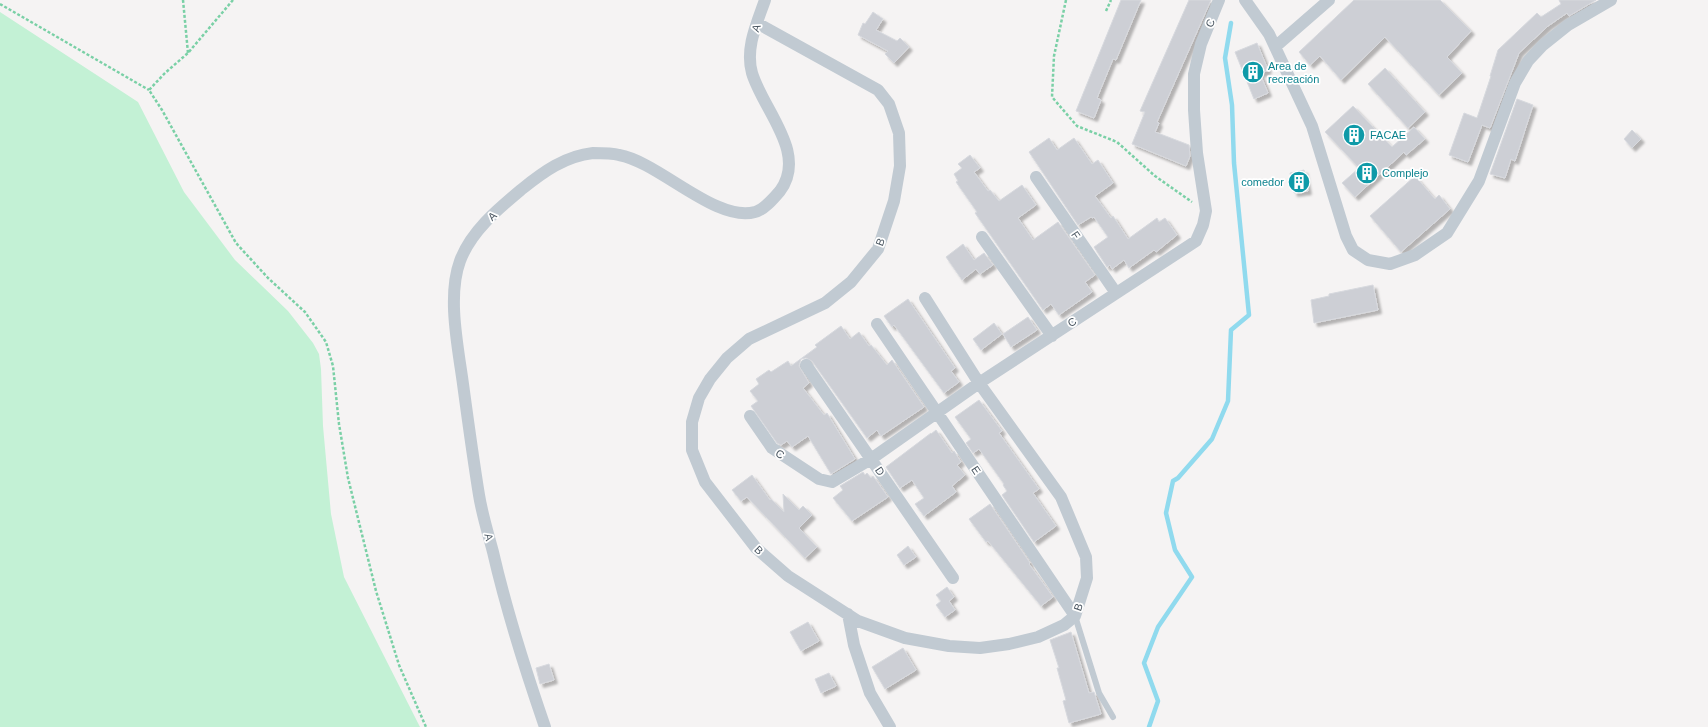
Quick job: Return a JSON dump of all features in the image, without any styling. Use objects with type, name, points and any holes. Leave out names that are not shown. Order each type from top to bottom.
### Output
[{"type":"street","name":"A","points":[[545,727],[516,642],[479,497],[459,357],[454,289],[460,262],[476,232],[508,201],[539,176],[562,161],[592,153],[620,155],[640,163],[715,207],[740,213],[756,212],[766,206],[780,190],[789,172],[787,147],[752,72],[750,50],[754,32],[765,0]]},
{"type":"street","name":"C","points":[[750,416],[772,448],[819,479],[832,482],[871,459],[979,383],[1196,241],[1203,226],[1206,211],[1197,153],[1194,110],[1194,74],[1201,44],[1219,0]]},
{"type":"street","points":[[1245,0],[1269,34],[1276,47],[1312,126],[1346,236],[1353,250],[1368,260],[1390,264],[1415,255],[1447,233],[1479,180],[1515,83],[1528,61],[1543,45],[1568,25],[1611,0]]},
{"type":"street","points":[[1276,47],[1329,0]]},
{"type":"street","name":"B","points":[[757,23],[878,90],[889,104],[899,133],[900,166],[894,201],[878,249],[851,282],[825,303],[749,339],[727,358],[710,379],[699,398],[692,422],[692,450],[705,482],[756,548],[788,576],[858,621],[905,638],[949,646],[980,648],[1009,644],[1038,637],[1064,625],[1075,616],[1087,578],[1086,557],[1061,496],[979,383],[925,298]]},
{"type":"street","name":"F","points":[[1036,177],[1116,293]]},
{"type":"street","points":[[982,237],[1052,336]]},
{"type":"street","name":"E","points":[[877,324],[1075,616]]},
{"type":"street","name":"D","points":[[806,365],[953,578]]},
{"type":"street","points":[[848,614],[854,645],[870,693],[890,727]]},
{"type":"lane","points":[[1075,616],[1099,693],[1113,717]]},
{"type":"path","points":[[183,0],[188,54]]},
{"type":"path","points":[[149,90],[165,73],[188,54],[233,0]]},
{"type":"path","points":[[1066,0],[1054,56],[1052,97],[1077,126],[1117,142],[1155,176],[1206,211]]},
{"type":"path","points":[[1106,11],[1111,0]]},
{"type":"path","points":[[0,4],[149,90],[162,110],[236,243],[268,278],[305,312],[326,342],[333,366],[339,424],[348,478],[376,591],[399,665],[426,727]]},
{"type":"green space","points":[[0,12],[138,102],[184,192],[235,260],[288,311],[313,343],[319,354],[321,369],[323,426],[331,514],[344,577],[420,727],[0,727]]},
{"type":"building","points":[[1121,0],[1141,0],[1116,60],[1113,59],[1097,98],[1101,100],[1094,118],[1076,111]]},
{"type":"building","points":[[1189,0],[1211,0],[1157,122],[1159,123],[1155,132],[1189,145],[1190,156],[1186,166],[1132,144],[1145,112],[1140,111]]},
{"type":"building","points":[[1354,0],[1440,0],[1471,31],[1447,57],[1462,73],[1439,95],[1385,37],[1341,80],[1320,56],[1310,65],[1299,52]]},
{"type":"building","points":[[1559,0],[1596,0],[1569,16],[1567,13],[1548,26],[1519,53],[1490,128],[1482,125],[1468,162],[1449,155],[1464,113],[1477,118],[1498,50],[1537,13],[1541,17],[1561,4]]},
{"type":"building","points":[[873,12],[883,19],[876,30],[897,41],[900,38],[909,47],[894,63],[885,54],[888,51],[858,35],[863,23],[865,24]]},
{"type":"building","name":"Area de recreación","points":[[1257,43],[1268,70],[1260,74],[1268,93],[1254,99],[1235,52]]},
{"type":"building","points":[[1385,68],[1425,112],[1408,128],[1368,84]]},
{"type":"building","points":[[1517,99],[1533,105],[1515,161],[1511,159],[1505,178],[1490,174]]},
{"type":"building","points":[[1353,106],[1392,147],[1414,127],[1425,139],[1406,155],[1404,152],[1355,197],[1342,183],[1359,168],[1325,132]]},
{"type":"building","points":[[1632,130],[1641,139],[1632,148],[1624,139]]},
{"type":"building","points":[[1049,138],[1057,150],[1074,138],[1092,164],[1098,160],[1113,183],[1095,196],[1111,218],[1113,216],[1128,239],[1157,218],[1159,222],[1165,218],[1177,235],[1156,252],[1154,250],[1129,268],[1124,260],[1112,269],[1110,265],[1107,267],[1094,247],[1108,237],[1094,217],[1091,217],[1078,225],[1029,152]]},
{"type":"building","points":[[970,155],[980,168],[974,172],[988,191],[990,190],[999,201],[1022,185],[1036,205],[1018,218],[1033,240],[1058,222],[1095,275],[1085,282],[1092,292],[1059,315],[1051,304],[1043,310],[975,213],[977,212],[956,182],[958,181],[954,174],[962,168],[958,164]]},
{"type":"building","name":"comedor","points":[[1304,170],[1308,191],[1294,193],[1290,173]]},
{"type":"building","points":[[1415,176],[1435,199],[1439,195],[1450,209],[1401,252],[1370,216]]},
{"type":"building","points":[[963,244],[974,260],[984,253],[993,265],[980,274],[976,269],[962,280],[946,257]]},
{"type":"building","points":[[1373,285],[1378,310],[1314,323],[1311,300],[1329,296],[1329,294]]},
{"type":"building","points":[[908,299],[955,368],[951,371],[959,382],[944,393],[894,325],[892,327],[884,316]]},
{"type":"building","points":[[1028,317],[1037,330],[1011,347],[1003,334]]},
{"type":"building","points":[[994,323],[1002,334],[981,350],[973,339]]},
{"type":"building","points":[[841,326],[850,339],[859,332],[869,346],[871,345],[887,365],[892,360],[924,407],[881,436],[877,430],[867,438],[812,361],[806,358],[801,359],[799,366],[809,383],[803,388],[824,415],[827,413],[855,459],[831,474],[808,436],[792,447],[787,441],[781,445],[777,443],[751,406],[758,401],[750,391],[759,384],[756,379],[769,370],[771,372],[788,361],[791,366],[817,347],[815,345]]},
{"type":"building","points":[[979,400],[1002,431],[999,433],[1039,489],[1033,493],[1056,526],[1034,542],[1002,495],[1007,491],[1003,485],[1004,484],[979,449],[973,453],[966,443],[971,439],[955,417]]},
{"type":"building","points":[[936,430],[952,453],[954,451],[961,462],[957,465],[965,475],[952,486],[956,492],[924,516],[915,504],[924,498],[912,480],[900,488],[886,467]]},
{"type":"building","points":[[863,472],[865,475],[867,473],[871,478],[873,476],[888,497],[852,521],[833,498],[843,490],[840,486]]},
{"type":"building","points":[[752,475],[770,500],[771,499],[784,512],[783,494],[799,510],[803,506],[812,515],[799,528],[817,547],[805,558],[747,497],[741,501],[732,490]]},
{"type":"building","points":[[990,504],[1030,563],[1029,564],[1053,597],[1041,606],[988,541],[986,542],[969,519]]},
{"type":"building","points":[[908,546],[916,557],[904,565],[897,555]]},
{"type":"building","points":[[947,587],[954,597],[949,601],[955,610],[945,617],[936,605],[941,601],[936,595]]},
{"type":"building","points":[[808,622],[819,641],[801,651],[790,632]]},
{"type":"building","points":[[1071,632],[1089,693],[1094,692],[1101,714],[1069,723],[1063,701],[1066,700],[1057,668],[1059,668],[1050,640]]},
{"type":"building","points":[[903,648],[916,670],[885,689],[872,667]]},
{"type":"building","points":[[549,664],[554,680],[540,684],[536,668]]},
{"type":"building","points":[[829,673],[836,686],[821,693],[815,679]]},
{"type":"waterway","points":[[1149,727],[1158,701],[1144,663],[1158,627],[1192,577],[1175,550],[1166,513],[1173,481],[1178,478],[1212,439],[1228,401],[1231,330],[1249,315],[1234,163],[1232,105],[1225,58],[1231,23]]},
{"type":"place","name":"Area de recreación","points":[[1253,72]]},
{"type":"place","name":"FACAE","points":[[1354,135]]},
{"type":"place","name":"Complejo","points":[[1367,173]]},
{"type":"place","name":"comedor","points":[[1299,182]]}]
